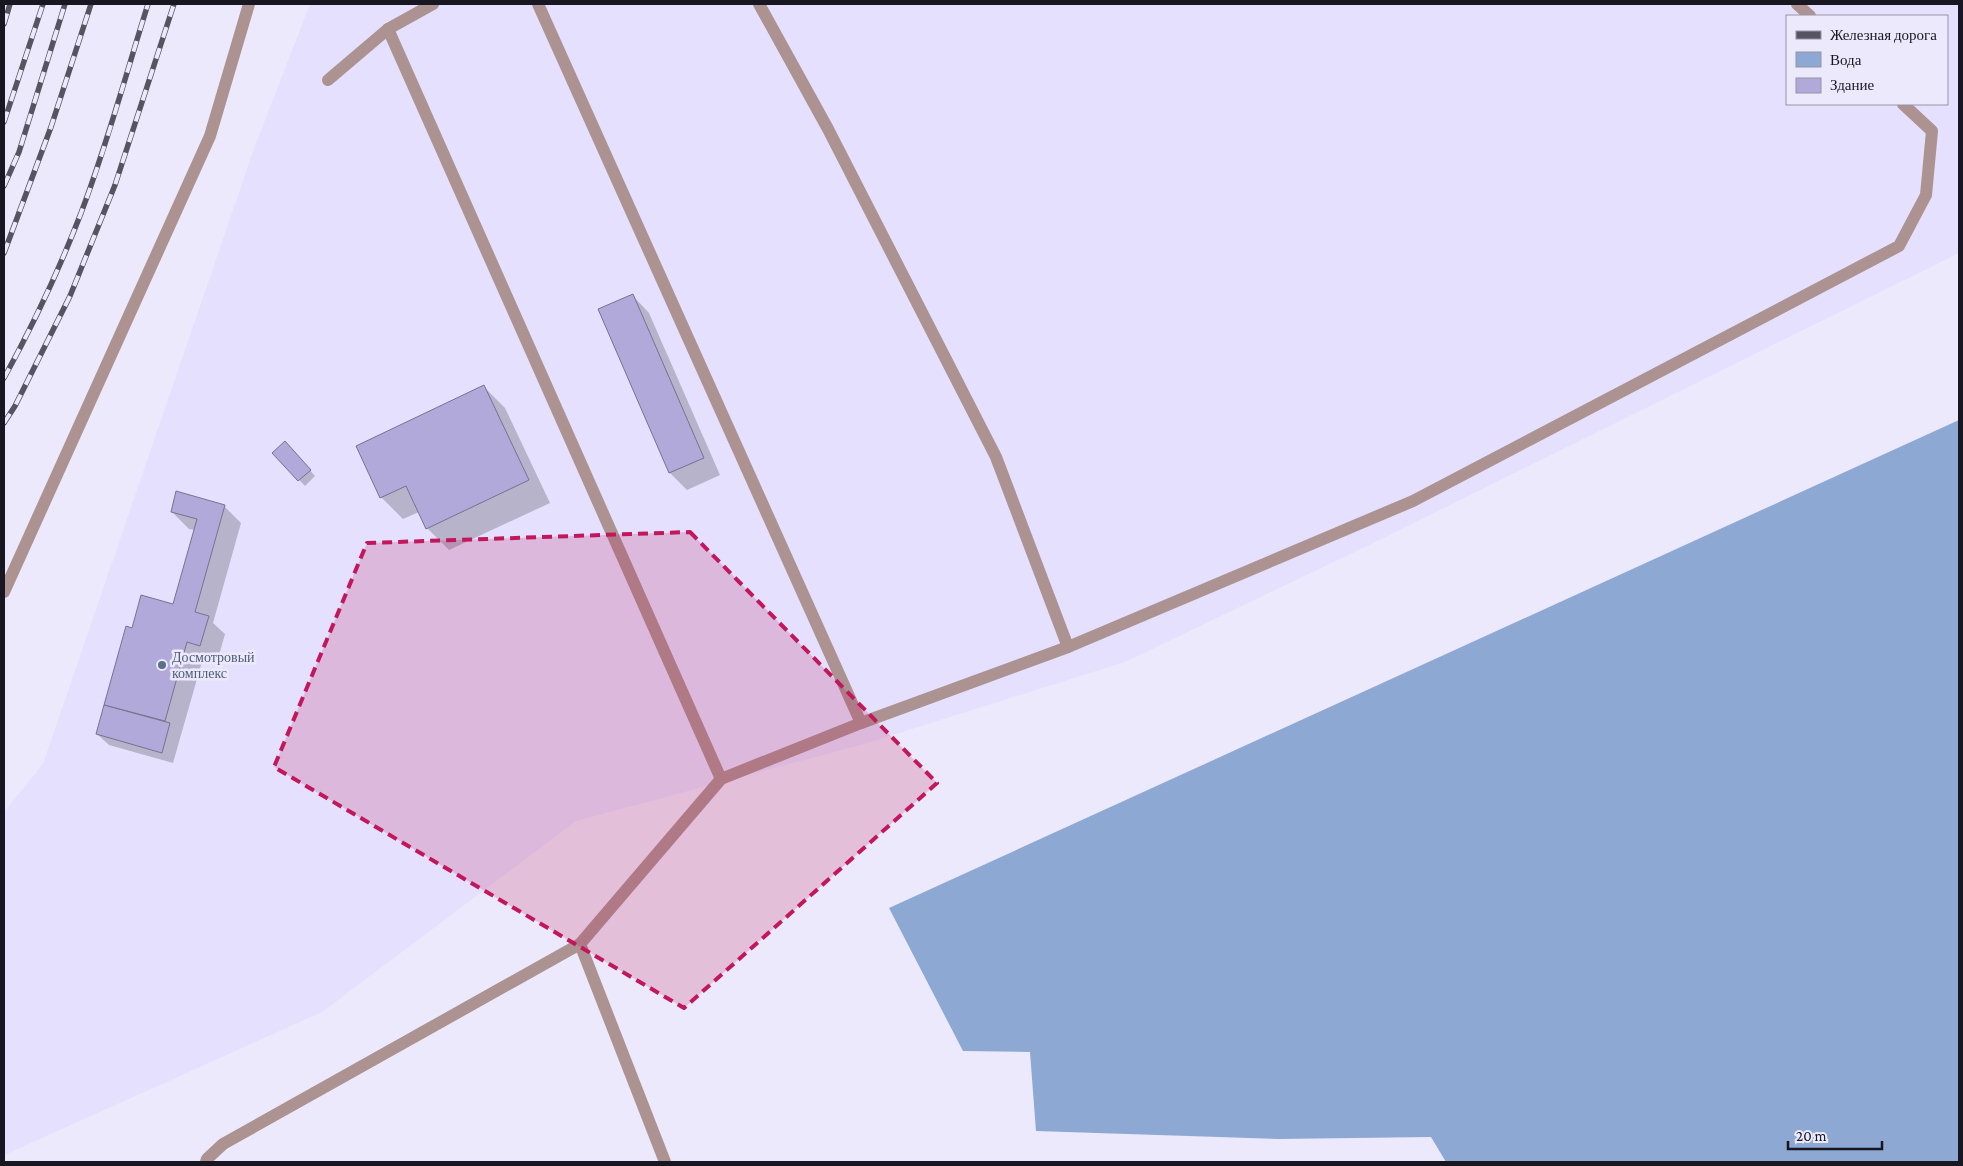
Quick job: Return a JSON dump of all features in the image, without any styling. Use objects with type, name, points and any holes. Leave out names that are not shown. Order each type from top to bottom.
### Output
[{"type":"lane","points":[[4,592],[210,136],[249,4]]},
{"type":"lane","points":[[328,80],[388,29],[433,4]]},
{"type":"lane","points":[[538,4],[861,722]]},
{"type":"lane","points":[[759,4],[828,129],[996,457],[1068,646]]},
{"type":"lane","points":[[1797,4],[1809,15]]},
{"type":"lane","points":[[388,29],[722,778]]},
{"type":"lane","points":[[206,1162],[223,1144],[580,944],[722,778],[861,722],[1068,646],[1413,501],[1899,246],[1926,195],[1932,131],[1904,105]]},
{"type":"lane","points":[[580,944],[665,1162]]},
{"type":"highlighted area","points":[[690,532],[937,783],[684,1008],[274,767],[367,543]]},
{"type":"shaded area","points":[[310,4],[1959,4],[1959,253],[1373,543],[1125,662],[864,744],[576,821],[322,1012],[4,1155],[4,812],[43,764],[255,146]]},
{"type":"water","points":[[1959,420],[1959,1162],[1446,1162],[1431,1137],[1278,1139],[1036,1131],[1030,1052],[963,1051],[889,908]]},
{"type":"building","points":[[633,294],[704,458],[669,473],[598,309]]},
{"type":"building","points":[[484,385],[529,480],[426,529],[406,486],[380,498],[356,446]]},
{"type":"building","points":[[285,441],[311,470],[298,481],[272,453]]},
{"type":"building","points":[[176,491],[225,505],[195,612],[209,616],[200,646],[187,642],[165,721],[104,705],[126,626],[132,628],[141,595],[173,604],[197,519],[171,512]]},
{"type":"building","points":[[104,705],[170,723],[162,753],[96,734]]},
{"type":"railway","points":[[4,24],[10,4]]},
{"type":"railway","points":[[4,122],[43,4]]},
{"type":"railway","points":[[4,186],[19,152],[65,4]]},
{"type":"railway","points":[[4,253],[51,127],[91,4]]},
{"type":"railway","points":[[4,378],[45,297],[81,213],[108,135],[148,4]]},
{"type":"railway","points":[[4,423],[15,406],[70,296],[115,185],[174,4]]},
{"type":"place","name":"Досмотровый комплекс","points":[[162,665]]}]
